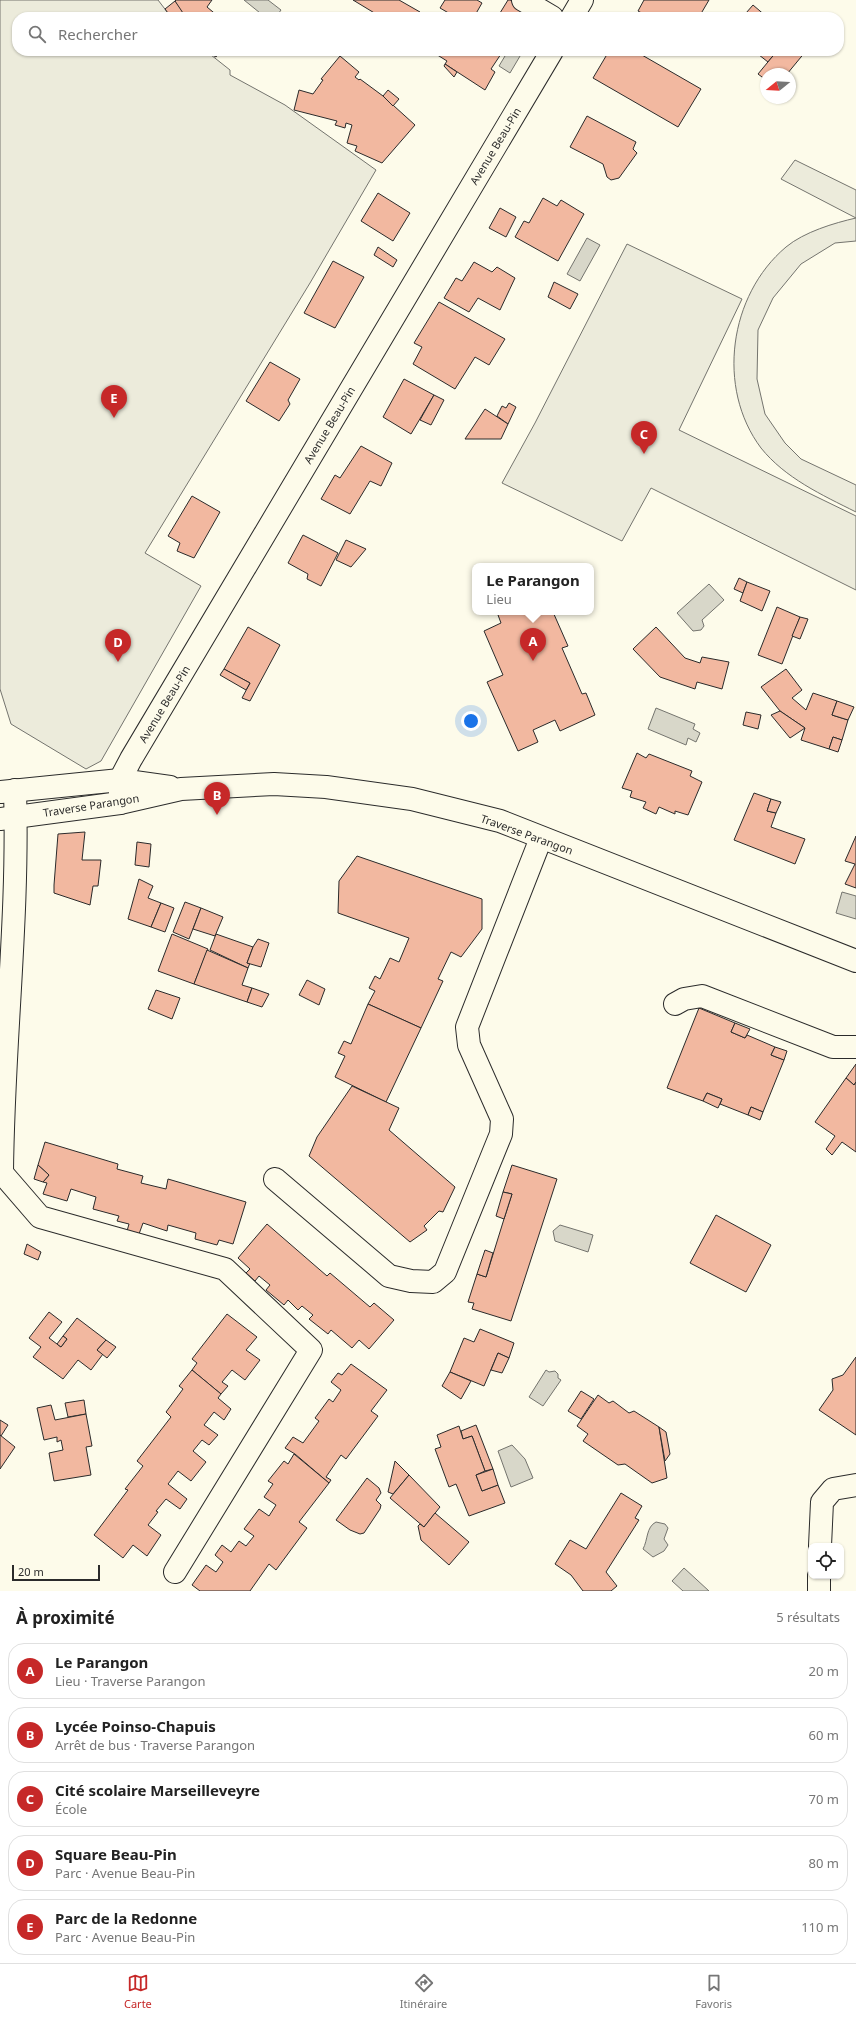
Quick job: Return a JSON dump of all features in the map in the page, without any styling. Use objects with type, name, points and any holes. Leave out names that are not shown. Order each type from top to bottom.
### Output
[{"type":"street","points":[[523,0],[543,12]]},
{"type":"street","points":[[575,12],[582,0]]},
{"type":"street","name":"Avenue Beau-Pin","points":[[120,780],[549,56]]},
{"type":"street","points":[[120,780],[120,803]]},
{"type":"street","name":"Traverse Parangon","points":[[8,791],[120,780],[181,789]]},
{"type":"street","name":"Traverse Parangon","points":[[8,817],[120,803],[181,789],[274,784],[326,787],[412,799],[500,821],[856,961]]},
{"type":"street","points":[[8,791],[8,873],[2,1112],[2,1173],[40,1217],[225,1269],[311,1350],[175,1572]]},
{"type":"street","points":[[275,1179],[389,1276],[411,1281],[433,1282],[446,1272],[500,1134],[502,1119],[499,1109],[469,1045],[467,1027],[541,838]]},
{"type":"street","points":[[675,1004],[684,999],[702,996],[833,1048],[856,1047]]},
{"type":"street","points":[[820,1543],[822,1502],[833,1490],[856,1484]]},
{"type":"street","points":[[819,1579],[819,1591]]},
{"type":"shaded area","points":[[0,0],[158,0],[167,12],[12,12],[12,56],[212,56],[230,70],[230,75],[285,105],[376,170],[310,283],[145,553],[201,586],[101,761],[86,769],[11,724],[0,689]]},
{"type":"shaded area","points":[[244,0],[268,0],[281,10],[280,12],[259,12]]},
{"type":"shaded area","points":[[505,56],[520,56],[510,73],[499,66]]},
{"type":"shaded area","points":[[795,160],[856,190],[856,218],[781,179]]},
{"type":"shaded area","points":[[856,218],[856,241],[835,243],[801,264],[773,298],[758,330],[757,379],[765,414],[785,443],[801,459],[856,485],[856,512],[817,492],[793,477],[771,459],[761,448],[747,424],[738,398],[734,371],[735,343],[741,316],[752,290],[767,267],[786,247],[801,237],[829,225]]},
{"type":"shaded area","points":[[587,238],[600,245],[580,281],[567,274]]},
{"type":"shaded area","points":[[627,244],[742,299],[679,430],[856,516],[856,590],[651,488],[622,541],[502,483],[535,423]]},
{"type":"shaded area","points":[[709,584],[724,600],[702,620],[704,626],[701,630],[693,631],[677,613]]},
{"type":"shaded area","points":[[656,708],[695,724],[693,729],[700,733],[696,742],[688,738],[686,745],[648,729]]},
{"type":"shaded area","points":[[842,892],[856,896],[856,919],[836,913]]},
{"type":"shaded area","points":[[560,1225],[593,1235],[588,1252],[555,1241],[553,1231]]},
{"type":"shaded area","points":[[546,1370],[549,1372],[555,1371],[558,1374],[558,1378],[561,1380],[543,1406],[529,1397]]},
{"type":"shaded area","points":[[512,1445],[525,1459],[533,1478],[511,1487],[498,1451]]},
{"type":"shaded area","points":[[656,1522],[665,1524],[668,1528],[664,1539],[668,1545],[664,1551],[653,1557],[643,1549],[650,1527]]},
{"type":"shaded area","points":[[684,1568],[709,1591],[683,1591],[672,1581]]},
{"type":"building","points":[[212,0],[207,7],[213,12],[182,12],[178,8],[175,1]]},
{"type":"building","points":[[353,0],[399,0],[420,12],[373,12]]},
{"type":"building","points":[[445,0],[477,0],[482,3],[477,12],[447,12],[440,8]]},
{"type":"building","points":[[508,0],[510,0],[534,12],[501,12]]},
{"type":"building","points":[[644,0],[709,0],[702,12],[638,11]]},
{"type":"building","points":[[175,1],[182,12],[167,12],[165,9]]},
{"type":"building","points":[[753,5],[761,12],[747,12]]},
{"type":"building","points":[[340,56],[359,72],[355,77],[383,96],[415,125],[382,163],[355,151],[357,146],[347,143],[352,125],[346,123],[345,128],[335,125],[337,121],[294,110],[299,90],[313,94],[323,80],[321,79]]},
{"type":"building","points":[[439,56],[500,56],[491,69],[495,72],[485,90],[445,64],[447,61]]},
{"type":"building","points":[[606,56],[644,56],[701,89],[678,127],[593,78]]},
{"type":"building","points":[[760,56],[773,56],[768,62]]},
{"type":"building","points":[[773,56],[802,56],[792,68],[763,68]]},
{"type":"building","points":[[445,64],[457,72],[454,77],[444,66]]},
{"type":"building","points":[[388,90],[399,99],[393,106],[383,96]]},
{"type":"building","points":[[587,116],[636,142],[633,149],[637,153],[619,178],[611,180],[607,177],[603,164],[570,147]]},
{"type":"building","points":[[378,193],[410,213],[393,241],[361,221]]},
{"type":"building","points":[[543,198],[557,206],[561,200],[584,214],[558,261],[515,237],[524,221],[529,223]]},
{"type":"building","points":[[500,208],[516,217],[506,237],[489,228]]},
{"type":"building","points":[[378,247],[397,260],[393,267],[374,255]]},
{"type":"building","points":[[333,261],[364,277],[335,328],[304,313]]},
{"type":"building","points":[[474,262],[492,272],[497,267],[515,278],[500,310],[478,298],[469,312],[444,298],[456,278],[462,281]]},
{"type":"building","points":[[554,282],[578,294],[570,309],[548,297]]},
{"type":"building","points":[[439,302],[505,339],[489,365],[475,357],[455,389],[413,364],[422,347],[414,343]]},
{"type":"building","points":[[270,362],[300,379],[288,400],[290,404],[279,421],[246,401]]},
{"type":"building","points":[[404,379],[434,395],[411,434],[383,417]]},
{"type":"building","points":[[434,395],[444,400],[431,425],[420,420]]},
{"type":"building","points":[[509,403],[516,407],[508,424],[497,416],[502,406],[506,408]]},
{"type":"building","points":[[485,409],[508,424],[501,439],[465,439]]},
{"type":"building","points":[[361,446],[392,463],[381,486],[370,481],[350,514],[321,499],[335,475],[340,478]]},
{"type":"building","points":[[192,496],[220,512],[194,558],[177,551],[180,543],[168,536]]},
{"type":"building","points":[[303,535],[338,553],[321,586],[307,579],[308,574],[288,563]]},
{"type":"building","points":[[346,540],[366,549],[351,567],[336,560]]},
{"type":"building","points":[[739,578],[747,582],[743,593],[734,589]]},
{"type":"building","points":[[747,582],[770,591],[762,611],[740,601]]},
{"type":"building","points":[[777,607],[800,617],[782,664],[758,655]]},
{"type":"building","points":[[498,615],[554,615],[568,646],[562,648],[582,694],[586,693],[595,715],[560,731],[555,720],[533,730],[538,742],[518,751],[487,682],[503,675],[484,631],[501,623]]},
{"type":"building","points":[[800,617],[808,619],[800,639],[792,636]]},
{"type":"building","points":[[248,627],[280,645],[250,701],[242,698],[250,683],[224,669]]},
{"type":"building","points":[[656,627],[685,658],[700,663],[702,657],[729,662],[722,689],[697,682],[695,689],[660,677],[633,649]]},
{"type":"building","points":[[224,669],[250,683],[246,690],[220,675]]},
{"type":"building","points":[[786,669],[802,690],[792,698],[806,710],[813,693],[837,701],[832,715],[848,720],[842,740],[833,737],[829,749],[801,740],[805,728],[780,711],[761,687]]},
{"type":"building","points":[[837,701],[854,707],[848,720],[832,715]]},
{"type":"building","points":[[780,711],[805,728],[790,738],[771,715]]},
{"type":"building","points":[[746,712],[761,715],[758,729],[743,725]]},
{"type":"building","points":[[833,737],[842,740],[838,752],[829,749]]},
{"type":"building","points":[[637,753],[646,758],[649,754],[692,771],[690,776],[702,782],[688,815],[675,811],[675,814],[659,807],[656,814],[643,808],[646,802],[630,797],[632,791],[622,788]]},
{"type":"building","points":[[754,793],[771,799],[767,811],[776,813],[771,827],[805,839],[795,864],[734,840]]},
{"type":"building","points":[[771,799],[781,802],[776,813],[767,811]]},
{"type":"building","points":[[85,832],[82,860],[101,860],[98,886],[93,886],[90,905],[54,893],[58,834]]},
{"type":"building","points":[[856,836],[856,888],[845,884],[855,864],[845,861]]},
{"type":"building","points":[[137,842],[151,844],[149,867],[135,865]]},
{"type":"building","points":[[357,856],[482,899],[482,929],[461,957],[451,952],[438,979],[443,981],[421,1028],[368,1004],[375,991],[369,988],[375,976],[380,979],[390,958],[399,962],[409,938],[338,913],[339,881]]},
{"type":"building","points":[[139,879],[153,886],[148,898],[161,903],[151,927],[128,919]]},
{"type":"building","points":[[185,902],[201,908],[189,939],[173,932]]},
{"type":"building","points":[[161,903],[174,908],[165,932],[151,927]]},
{"type":"building","points":[[201,908],[223,917],[215,936],[193,929]]},
{"type":"building","points":[[172,934],[208,949],[194,984],[158,971]]},
{"type":"building","points":[[216,934],[253,947],[247,963],[250,963],[248,968],[210,950]]},
{"type":"building","points":[[258,939],[269,943],[261,967],[247,963],[253,947]]},
{"type":"building","points":[[207,950],[248,968],[242,985],[252,988],[247,1002],[194,984]]},
{"type":"building","points":[[307,980],[325,989],[319,1005],[299,995]]},
{"type":"building","points":[[252,988],[269,994],[262,1007],[247,1002]]},
{"type":"building","points":[[156,990],[180,998],[172,1019],[148,1009]]},
{"type":"building","points":[[368,1004],[421,1028],[386,1102],[335,1077],[345,1056],[338,1053],[344,1041],[351,1044]]},
{"type":"building","points":[[699,1008],[735,1023],[731,1032],[745,1038],[747,1035],[775,1047],[771,1055],[784,1060],[763,1112],[751,1107],[748,1115],[720,1104],[722,1099],[707,1093],[703,1101],[667,1088]]},
{"type":"building","points":[[735,1023],[750,1029],[745,1038],[731,1032]]},
{"type":"building","points":[[775,1047],[787,1051],[784,1060],[771,1055]]},
{"type":"building","points":[[856,1064],[856,1082],[854,1085],[846,1078]]},
{"type":"building","points":[[846,1078],[854,1085],[856,1082],[856,1152],[842,1142],[832,1155],[826,1149],[835,1136],[815,1122]]},
{"type":"building","points":[[352,1086],[399,1108],[389,1130],[455,1187],[443,1212],[439,1211],[424,1226],[427,1230],[410,1242],[309,1156],[317,1137]]},
{"type":"building","points":[[707,1093],[722,1099],[718,1108],[703,1101]]},
{"type":"building","points":[[751,1107],[763,1112],[760,1120],[748,1115]]},
{"type":"building","points":[[45,1142],[118,1164],[117,1169],[143,1176],[141,1183],[166,1189],[168,1179],[246,1202],[233,1244],[219,1240],[217,1245],[195,1239],[196,1233],[168,1225],[167,1231],[143,1223],[139,1234],[127,1231],[129,1224],[117,1221],[119,1216],[93,1209],[96,1197],[71,1189],[67,1201],[43,1194],[47,1183],[43,1182],[49,1175],[38,1165]]},
{"type":"building","points":[[38,1165],[49,1175],[43,1182],[34,1179]]},
{"type":"building","points":[[512,1165],[557,1179],[511,1321],[472,1309],[474,1303],[468,1302],[477,1274],[486,1277],[512,1194],[503,1192]]},
{"type":"building","points":[[503,1192],[512,1194],[504,1219],[496,1216]]},
{"type":"building","points":[[716,1215],[771,1245],[746,1292],[690,1263]]},
{"type":"building","points":[[267,1224],[327,1276],[330,1273],[370,1307],[374,1303],[394,1320],[369,1349],[359,1340],[352,1348],[331,1330],[328,1334],[309,1319],[313,1315],[302,1306],[298,1310],[288,1300],[284,1305],[266,1290],[270,1285],[259,1276],[255,1281],[246,1273],[250,1269],[238,1258]]},
{"type":"building","points":[[27,1244],[41,1252],[38,1260],[24,1254]]},
{"type":"building","points":[[485,1250],[493,1253],[486,1277],[477,1274]]},
{"type":"building","points":[[49,1312],[62,1322],[49,1338],[61,1347],[67,1339],[63,1336],[77,1318],[106,1340],[97,1350],[103,1354],[91,1370],[78,1360],[63,1379],[33,1357],[41,1347],[29,1338]]},
{"type":"building","points":[[227,1314],[257,1337],[246,1350],[260,1360],[245,1380],[232,1370],[222,1382],[228,1386],[221,1394],[192,1370],[197,1363],[192,1359]]},
{"type":"building","points":[[480,1329],[514,1343],[509,1358],[498,1353],[484,1386],[450,1372],[464,1338],[474,1342]]},
{"type":"building","points":[[63,1336],[67,1339],[61,1347],[57,1344]]},
{"type":"building","points":[[106,1340],[116,1347],[107,1358],[97,1350]]},
{"type":"building","points":[[498,1353],[509,1358],[502,1373],[491,1370]]},
{"type":"building","points":[[856,1357],[856,1435],[819,1410],[833,1390],[832,1379],[843,1375]]},
{"type":"building","points":[[351,1364],[387,1390],[371,1411],[378,1416],[346,1459],[341,1455],[326,1477],[331,1480],[329,1483],[295,1454],[285,1448],[293,1437],[303,1443],[319,1421],[315,1418],[329,1399],[333,1402],[341,1390],[331,1382],[338,1373],[342,1375]]},
{"type":"building","points":[[192,1370],[221,1394],[218,1398],[231,1409],[224,1420],[214,1412],[204,1425],[218,1435],[209,1445],[202,1440],[193,1451],[206,1462],[191,1481],[178,1471],[168,1484],[187,1499],[180,1509],[166,1499],[156,1511],[158,1512],[148,1525],[161,1535],[147,1556],[133,1545],[123,1558],[94,1535],[128,1490],[125,1489],[143,1466],[137,1461],[171,1417],[166,1412],[183,1389],[179,1386]]},
{"type":"building","points":[[450,1372],[471,1381],[461,1399],[442,1386]]},
{"type":"building","points":[[581,1391],[594,1399],[581,1419],[568,1411]]},
{"type":"building","points":[[598,1395],[609,1403],[613,1401],[629,1413],[634,1411],[659,1427],[667,1478],[652,1483],[625,1464],[618,1465],[583,1441],[588,1434],[577,1426]]},
{"type":"building","points":[[84,1400],[86,1414],[68,1417],[65,1403]]},
{"type":"building","points":[[51,1405],[55,1420],[86,1414],[92,1446],[86,1447],[91,1475],[54,1481],[49,1453],[63,1450],[61,1440],[57,1442],[57,1437],[44,1440],[37,1408]]},
{"type":"building","points":[[0,1420],[8,1425],[1,1436],[0,1435]]},
{"type":"building","points":[[476,1425],[493,1469],[485,1471],[472,1436],[463,1439],[461,1431]]},
{"type":"building","points":[[459,1426],[463,1439],[472,1436],[485,1471],[476,1475],[482,1491],[498,1485],[505,1503],[469,1516],[456,1484],[449,1487],[435,1449],[441,1447],[437,1435]]},
{"type":"building","points":[[659,1427],[666,1432],[670,1454],[665,1461]]},
{"type":"building","points":[[0,1435],[15,1447],[0,1469]]},
{"type":"building","points":[[294,1454],[329,1483],[299,1522],[307,1528],[276,1570],[269,1564],[250,1591],[200,1591],[192,1585],[206,1565],[216,1572],[223,1562],[215,1555],[222,1545],[231,1552],[239,1541],[246,1546],[254,1536],[244,1529],[259,1509],[269,1516],[276,1505],[264,1497],[273,1484],[268,1481],[284,1461],[288,1464]]},
{"type":"building","points":[[395,1461],[409,1475],[393,1494],[388,1492]]},
{"type":"building","points":[[493,1469],[498,1485],[482,1491],[476,1475]]},
{"type":"building","points":[[409,1475],[440,1507],[424,1527],[390,1498]]},
{"type":"building","points":[[367,1478],[379,1488],[381,1493],[376,1500],[381,1505],[380,1509],[364,1533],[360,1534],[350,1530],[336,1520]]},
{"type":"building","points":[[621,1493],[642,1506],[635,1518],[639,1520],[606,1572],[617,1586],[611,1591],[583,1591],[571,1575],[555,1564],[570,1540],[586,1549]]},
{"type":"building","points":[[435,1513],[469,1542],[449,1565],[421,1540],[418,1526],[420,1524],[424,1527]]},
{"type":"place","name":"Parc de la Redonne","points":[[114,418]]},
{"type":"place","name":"Cité scolaire Marseilleveyre","points":[[644,454]]},
{"type":"place","name":"Le Parangon","points":[[533,661]]},
{"type":"place","name":"Square Beau-Pin","points":[[118,662]]},
{"type":"place","name":"Lycée Poinso-Chapuis","points":[[217,815]]}]
